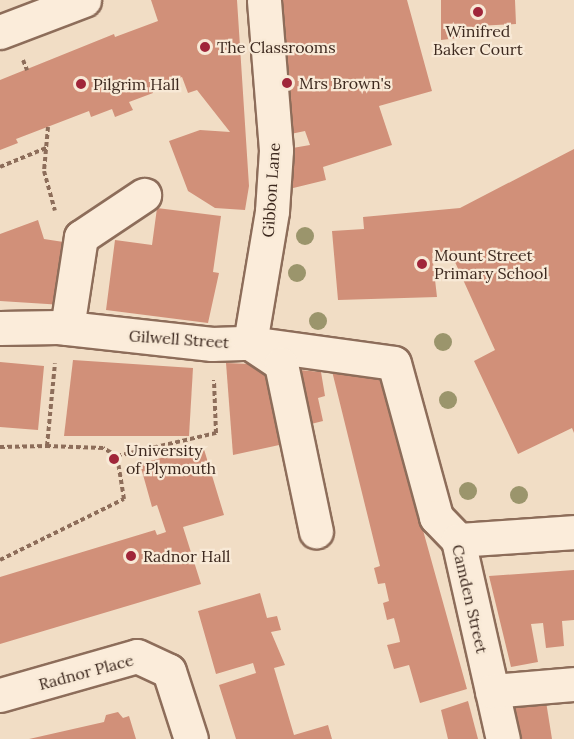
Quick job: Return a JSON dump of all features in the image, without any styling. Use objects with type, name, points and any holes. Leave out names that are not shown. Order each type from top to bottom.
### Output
[{"type":"street","points":[[3,21],[84,0]]},
{"type":"street","name":"Gibbon Lane","points":[[250,343],[272,211],[276,150],[264,0]]},
{"type":"street","points":[[63,328],[81,237],[144,195]]},
{"type":"street","name":"Gilwell Street","points":[[0,328],[63,328],[212,344],[250,343],[394,363]]},
{"type":"street","points":[[250,343],[281,364],[316,531]]},
{"type":"street","name":"Camden Street","points":[[394,363],[436,517],[458,540],[503,739]]},
{"type":"street","points":[[458,540],[574,532]]},
{"type":"street","name":"Radnor Place","points":[[0,695],[137,656],[169,671],[191,739]]},
{"type":"street","points":[[492,691],[574,684]]},
{"type":"path","points":[[48,127],[44,171],[57,217]]},
{"type":"path","points":[[0,167],[46,148]]},
{"type":"path","points":[[47,446],[63,328]]},
{"type":"path","points":[[0,447],[103,448],[117,456],[216,434],[212,344]]},
{"type":"path","points":[[0,561],[124,500],[117,456]]},
{"type":"building","points":[[151,0],[237,0],[249,186],[245,210],[215,208],[188,191],[169,141],[200,130],[230,132],[197,90],[188,93],[182,77],[152,88],[153,93],[129,102],[133,110],[115,117],[112,109],[91,117],[89,111],[16,139],[18,143],[0,150],[0,80],[114,34],[115,37],[158,21]]},
{"type":"building","points":[[274,0],[407,0],[432,91],[379,106],[392,145],[323,167],[326,180],[281,191],[281,150],[310,145],[305,131],[281,136]]},
{"type":"building","name":"Winifred Baker Court","points":[[441,0],[515,0],[516,24],[477,26],[478,36],[441,40]]},
{"type":"building","points":[[574,149],[574,433],[572,428],[518,454],[474,361],[495,350],[450,251],[432,253],[437,297],[338,300],[332,231],[364,229],[363,217],[460,208]]},
{"type":"building","points":[[157,208],[221,216],[213,272],[219,273],[208,323],[106,310],[115,240],[152,245]]},
{"type":"building","points":[[38,220],[44,239],[70,243],[63,305],[0,301],[0,234]]},
{"type":"building","points":[[73,360],[193,368],[189,436],[64,436]]},
{"type":"building","points":[[0,362],[44,366],[38,430],[0,427]]},
{"type":"building","points":[[226,363],[278,365],[293,442],[233,455]]},
{"type":"building","points":[[288,369],[321,372],[325,396],[318,398],[323,421],[299,427]]},
{"type":"building","points":[[332,371],[380,375],[467,689],[420,703],[409,665],[394,669],[387,645],[400,642],[399,637],[394,618],[387,620],[383,603],[389,601],[385,583],[378,584],[374,568],[380,566]]},
{"type":"building","name":"Radnor Hall","points":[[203,446],[224,515],[183,527],[201,584],[0,644],[0,577],[155,530],[157,535],[166,532],[157,505],[152,507],[140,464]]},
{"type":"building","points":[[574,570],[574,620],[562,621],[564,646],[546,648],[543,623],[531,624],[538,662],[511,667],[489,576]]},
{"type":"building","points":[[260,593],[267,618],[277,616],[281,630],[271,632],[285,665],[274,668],[294,735],[328,725],[332,739],[236,739],[219,685],[256,673],[253,663],[216,674],[198,611]]},
{"type":"building","points":[[544,689],[552,739],[509,739],[497,695]]},
{"type":"building","points":[[468,701],[478,739],[448,739],[441,710]]},
{"type":"building","points":[[118,712],[123,718],[129,716],[136,739],[29,739],[104,722],[106,715]]},
{"type":"place","name":"Winifred Baker Court","points":[[478,12]]},
{"type":"place","name":"The Classrooms","points":[[205,47]]},
{"type":"place","name":"Mrs Brown's","points":[[287,83]]},
{"type":"place","name":"Pilgrim Hall","points":[[81,84]]},
{"type":"place","name":"Mount Street Primary School","points":[[422,264]]},
{"type":"place","name":"University of Plymouth","points":[[114,459]]},
{"type":"place","name":"Radnor Hall","points":[[131,556]]}]
